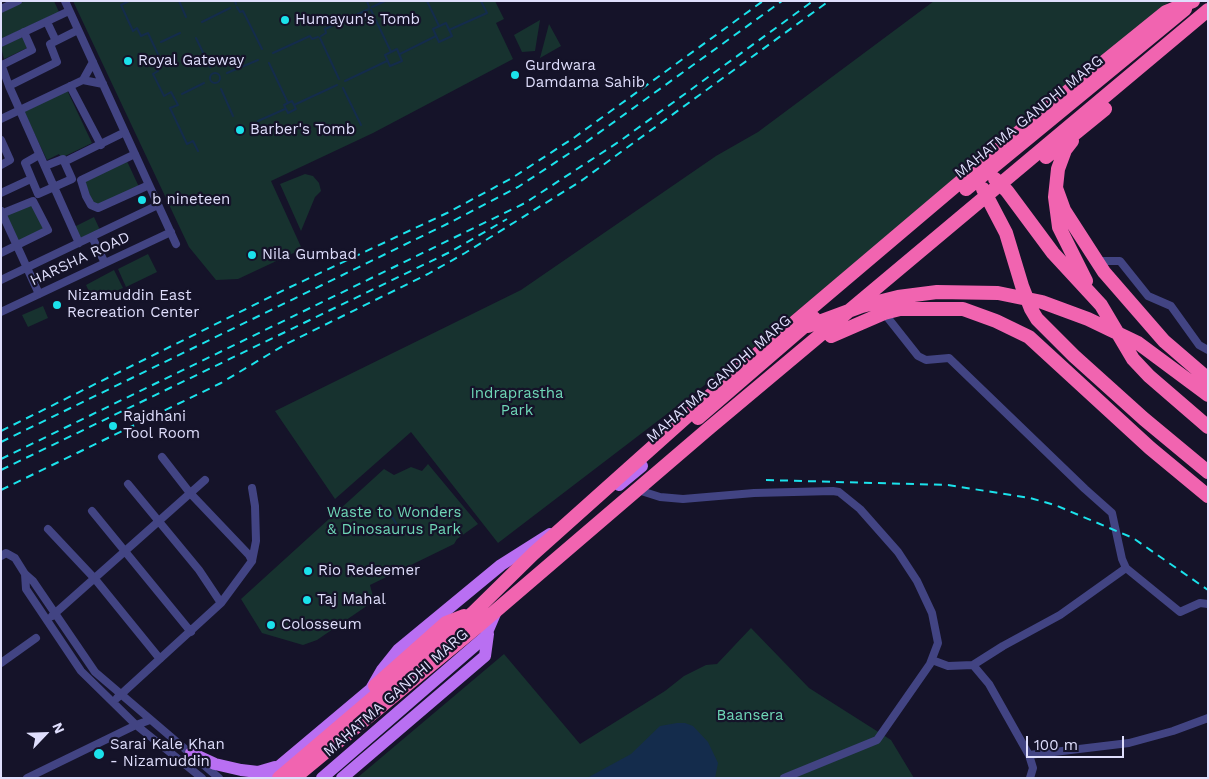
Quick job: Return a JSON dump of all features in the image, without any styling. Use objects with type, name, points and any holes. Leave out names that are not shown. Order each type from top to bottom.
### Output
[{"type":"highway","points":[[294,778],[425,663],[533,554],[750,360],[1051,106],[1166,12],[1194,1]]},
{"type":"highway","name":"MAHATMA GANDHI MARG","points":[[642,466],[757,369],[870,269],[1194,1]]},
{"type":"highway","points":[[708,429],[1208,10]]},
{"type":"highway","points":[[708,429],[768,388],[1080,131],[1208,21]]},
{"type":"highway","points":[[1040,129],[1049,139],[1062,146]]},
{"type":"highway","points":[[1080,131],[1065,150],[1058,169],[1055,197],[1059,227],[1075,262],[1133,359],[1149,376],[1208,427]]},
{"type":"highway","points":[[983,176],[1007,191],[1053,253],[1101,305]]},
{"type":"highway","points":[[983,176],[997,215],[1006,233],[1022,286],[1031,309],[1038,319],[1074,356],[1144,419],[1208,472]]},
{"type":"highway","points":[[1056,188],[1064,210],[1096,261],[1130,304],[1164,341],[1208,379]]},
{"type":"highway","points":[[750,360],[789,335],[824,318],[862,306],[898,297],[937,292],[998,293],[1042,302],[1088,318],[1138,343],[1208,395]]},
{"type":"highway","points":[[831,336],[884,313],[918,308],[963,309],[996,321],[1029,337],[1150,448],[1208,496]]},
{"type":"highway","name":"MAHATMA GANDHI MARG","points":[[497,609],[708,429]]},
{"type":"highway","points":[[280,771],[497,609]]},
{"type":"highway","points":[[372,689],[446,623],[474,612]]},
{"type":"main road","name":"MAHATMA GANDHI MARG","points":[[265,778],[280,771],[307,743],[372,689],[382,670],[398,650],[501,565],[604,499],[642,466]]},
{"type":"main road","name":"MAHATMA GANDHI MARG","points":[[326,774],[488,634],[497,609]]},
{"type":"main road","points":[[342,778],[485,656],[488,634]]},
{"type":"main road","points":[[307,743],[326,774]]},
{"type":"main road","points":[[191,753],[215,764],[242,770],[258,772],[280,771]]},
{"type":"street","points":[[1,9],[18,1]]},
{"type":"street","points":[[65,1],[176,244]]},
{"type":"street","points":[[1,43],[69,11]]},
{"type":"street","points":[[47,22],[56,40]]},
{"type":"street","points":[[9,86],[57,62],[50,44],[78,30]]},
{"type":"street","points":[[24,32],[32,50],[2,64],[19,110],[79,243]]},
{"type":"street","points":[[83,80],[93,62]]},
{"type":"street","points":[[1,119],[83,80],[103,84]]},
{"type":"street","points":[[70,86],[101,145]]},
{"type":"street","points":[[64,162],[125,132]]},
{"type":"street","points":[[1,140],[10,160],[1,165]]},
{"type":"street","points":[[80,182],[135,154]]},
{"type":"street","points":[[39,155],[25,162],[39,194],[75,178],[80,182],[91,205],[95,208],[149,185]]},
{"type":"street","points":[[45,166],[63,159],[72,179]]},
{"type":"street","points":[[1,193],[31,178]]},
{"type":"street","points":[[1,253],[17,246],[47,232],[35,202],[32,201],[2,213],[17,246],[27,268],[39,294]]},
{"type":"street","points":[[1,280],[158,205]]},
{"type":"street","name":"HARSHA ROAD","points":[[1,312],[170,232]]},
{"type":"street","points":[[92,237],[105,263]]},
{"type":"street","points":[[1096,261],[1120,262],[1148,296],[1171,306],[1199,345],[1208,350]]},
{"type":"street","points":[[884,313],[918,356],[926,360],[950,358],[1085,490],[1112,513],[1122,559],[1126,568],[1180,612],[1200,603],[1208,604]]},
{"type":"street","points":[[162,457],[190,493],[249,555],[252,561]]},
{"type":"street","points":[[47,621],[205,480]]},
{"type":"street","points":[[128,484],[199,570],[221,603]]},
{"type":"street","points":[[111,702],[160,660],[221,603],[252,561],[256,540],[255,506],[252,488]]},
{"type":"street","points":[[638,490],[660,497],[684,499],[754,493],[832,490],[848,497],[898,552],[917,581],[932,613],[938,643],[932,660],[877,740],[798,775],[784,778]]},
{"type":"street","points":[[92,511],[127,551],[191,632]]},
{"type":"street","points":[[48,529],[95,578],[160,660]]},
{"type":"street","points":[[1,556],[6,553],[15,558],[25,574],[34,581],[87,663],[120,696],[219,778]]},
{"type":"street","points":[[932,660],[948,666],[973,665],[1002,646],[1067,611],[1126,568]]},
{"type":"street","points":[[25,574],[26,589],[81,671],[136,725],[202,778]]},
{"type":"street","points":[[1,663],[36,638]]},
{"type":"street","points":[[973,665],[988,684],[1029,755],[1033,768],[1030,778]]},
{"type":"street","points":[[1029,755],[1129,743],[1173,731],[1208,718]]},
{"type":"street","points":[[27,778],[150,720]]},
{"type":"green space","points":[[25,1],[54,1],[59,12],[1,39],[1,13]]},
{"type":"green space","points":[[73,1],[495,1],[504,19],[496,23],[513,59],[373,133],[271,181],[302,249],[238,279],[216,280],[189,247]]},
{"type":"green space","name":"Indraprastha Park","points":[[934,1],[1170,1],[744,355],[498,543],[411,432],[335,499],[275,411],[521,290],[716,156],[758,132]]},
{"type":"green space","points":[[540,20],[535,51],[522,52],[514,35]]},
{"type":"green space","points":[[549,24],[561,46],[540,58]]},
{"type":"green space","points":[[24,36],[29,47],[4,59],[1,47]]},
{"type":"green space","points":[[67,90],[92,143],[61,158],[59,154],[47,160],[24,112]]},
{"type":"green space","points":[[126,159],[139,187],[98,205],[92,204],[84,179]]},
{"type":"green space","points":[[305,174],[313,176],[319,183],[321,191],[315,197],[301,231],[280,184]]},
{"type":"green space","points":[[32,202],[46,231],[19,243],[6,214]]},
{"type":"green space","points":[[94,217],[100,230],[79,239],[74,227]]},
{"type":"green space","points":[[148,254],[157,272],[126,287],[118,269]]},
{"type":"green space","points":[[114,270],[123,288],[94,302],[86,285]]},
{"type":"green space","points":[[43,306],[48,318],[28,327],[22,315]]},
{"type":"green space","name":"Waste to Wonders & Dinosaurus Park","points":[[428,464],[478,524],[457,539],[454,544],[370,585],[374,601],[317,640],[303,645],[262,633],[241,599],[384,469],[394,475],[411,467],[422,471]]},
{"type":"green space","name":"Baansera","points":[[751,628],[809,688],[891,740],[914,778],[357,778],[504,654],[580,744],[665,691],[684,676],[706,665],[717,664]]},
{"type":"water","points":[[677,723],[693,726],[708,742],[718,763],[715,778],[587,778],[631,754],[660,726]]},
{"type":"waterway","points":[[129,1],[121,5],[133,31],[137,28],[141,36],[148,33],[162,63],[155,67],[158,71],[153,74],[164,96],[171,92],[178,105],[170,108],[187,144],[193,141],[198,151]]},
{"type":"waterway","points":[[179,1],[186,17]]},
{"type":"waterway","points":[[367,1],[369,7]]},
{"type":"waterway","points":[[372,7],[385,1]]},
{"type":"waterway","points":[[427,1],[439,26]]},
{"type":"waterway","points":[[449,30],[487,13],[481,1]]},
{"type":"waterway","points":[[237,7],[240,12],[243,11],[262,49]]},
{"type":"waterway","points":[[202,22],[230,8]]},
{"type":"waterway","points":[[321,36],[326,33],[325,29],[369,9]]},
{"type":"waterway","points":[[371,10],[391,52]]},
{"type":"waterway","points":[[446,23],[452,36],[439,42],[433,29],[446,23]]},
{"type":"waterway","points":[[161,42],[180,33]]},
{"type":"waterway","points":[[273,53],[310,36],[312,39],[318,37]]},
{"type":"waterway","points":[[400,54],[436,36]]},
{"type":"waterway","points":[[196,38],[210,67]]},
{"type":"waterway","points":[[320,38],[339,79]]},
{"type":"waterway","points":[[397,49],[402,61],[390,66],[385,55],[397,49]]},
{"type":"waterway","points":[[227,73],[258,60]]},
{"type":"waterway","points":[[345,81],[387,61]]},
{"type":"waterway","points":[[269,63],[288,103]]},
{"type":"waterway","points":[[213,73],[217,73],[220,78],[219,82],[213,83],[210,80],[210,76],[213,73]]},
{"type":"waterway","points":[[182,94],[204,83]]},
{"type":"waterway","points":[[294,105],[337,85]]},
{"type":"waterway","points":[[343,88],[361,125]]},
{"type":"waterway","points":[[221,89],[233,116]]},
{"type":"waterway","points":[[292,101],[296,109],[288,113],[284,105],[292,101]]},
{"type":"waterway","points":[[258,121],[285,109]]},
{"type":"waterway","points":[[387,509],[399,528]]},
{"type":"railway","points":[[1,431],[284,290],[447,213],[512,178],[575,137],[763,1]]},
{"type":"railway","points":[[1,442],[451,222],[518,187],[582,145],[782,1]]},
{"type":"railway","points":[[1,459],[525,203],[620,141],[813,1]]},
{"type":"railway","points":[[1,490],[221,383],[286,344],[428,274],[465,253],[581,181],[829,1]]},
{"type":"railway","points":[[1,470],[450,252],[507,219]]},
{"type":"railway","points":[[766,480],[948,485],[1030,498],[1055,505],[1133,538],[1208,590]]},
{"type":"place","name":"Humayun's Tomb","points":[[285,20]]},
{"type":"place","name":"Royal Gateway","points":[[128,61]]},
{"type":"place","name":"Gurdwara Damdama Sahib","points":[[515,75]]},
{"type":"place","name":"Barber's Tomb","points":[[240,130]]},
{"type":"place","name":"b nineteen","points":[[142,200]]},
{"type":"place","name":"Nila Gumbad","points":[[252,255]]},
{"type":"place","name":"Nizamuddin East Recreation Center","points":[[57,305]]},
{"type":"place","name":"Rajdhani Tool Room","points":[[113,426]]},
{"type":"place","name":"Rio Redeemer","points":[[308,571]]},
{"type":"place","name":"Taj Mahal","points":[[307,600]]},
{"type":"place","name":"Colosseum","points":[[271,625]]},
{"type":"place","name":"Sarai Kale Khan - Nizamuddin","points":[[99,754]]}]
